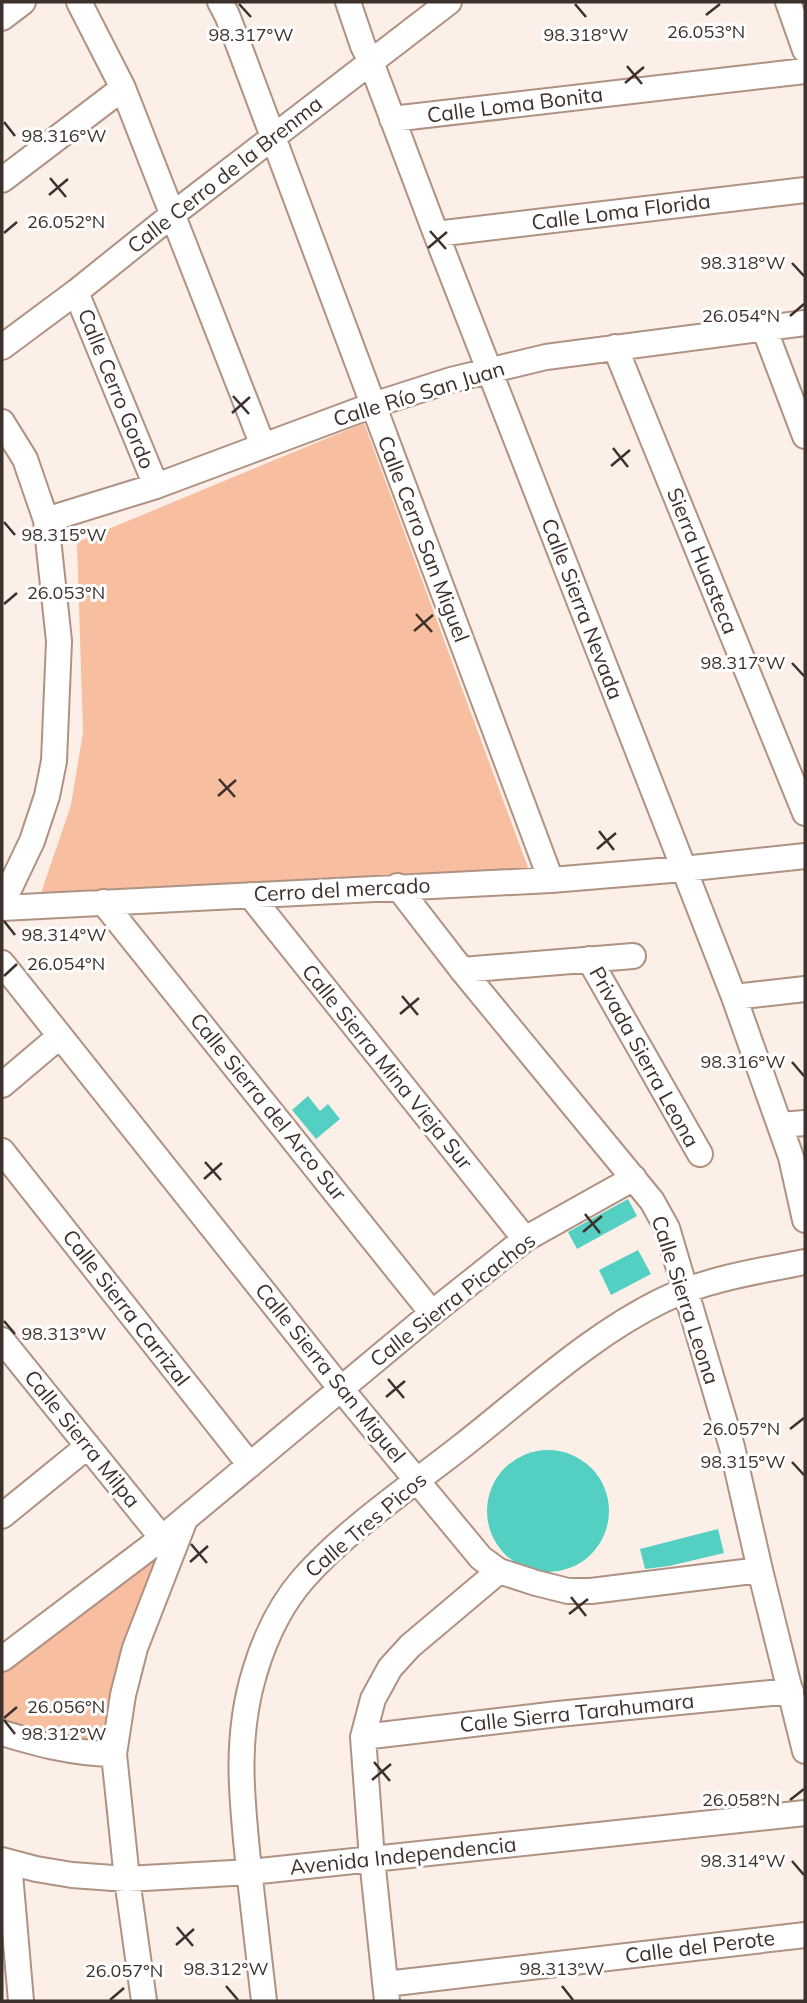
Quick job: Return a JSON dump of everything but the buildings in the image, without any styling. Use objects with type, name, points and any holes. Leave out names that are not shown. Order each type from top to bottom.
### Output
[{"type":"street","points":[[2,18],[23,2]]},
{"type":"street","points":[[79,2],[123,88],[263,446]]},
{"type":"street","name":"Calle Cerro San Miguel","points":[[220,2],[551,880]]},
{"type":"street","name":"Calle Sierra Nevada","points":[[348,2],[734,997],[791,1157],[805,1220]]},
{"type":"street","name":"Calle Cerro de la Brenma","points":[[2,347],[449,2]]},
{"type":"street","points":[[788,2],[805,50]]},
{"type":"street","name":"Calle Loma Bonita","points":[[392,119],[805,71]]},
{"type":"street","points":[[2,180],[123,88]]},
{"type":"street","name":"Calle Loma Florida","points":[[436,234],[805,190]]},
{"type":"street","name":"Calle Cerro Gordo","points":[[76,292],[156,486]]},
{"type":"street","name":"Calle Río San Juan","points":[[46,520],[156,486],[373,405],[451,380],[546,357],[805,323]]},
{"type":"street","points":[[764,328],[805,436]]},
{"type":"street","name":"Sierra Huasteca","points":[[615,347],[805,813]]},
{"type":"street","points":[[2,422],[25,459],[46,520],[59,642],[54,761],[47,796],[32,841],[2,906]]},
{"type":"street","name":"Cerro del mercado","points":[[2,906],[551,880],[805,856]]},
{"type":"street","name":"Calle Sierra Leona","points":[[397,886],[462,970],[634,1178],[652,1201],[667,1228],[732,1447],[805,1752]]},
{"type":"street","name":"Calle Sierra Mina Vieja Sur","points":[[250,895],[525,1239]]},
{"type":"street","name":"Calle Sierra del Arco Sur","points":[[103,902],[432,1313]]},
{"type":"street","name":"Privada Sierra Leona","points":[[462,970],[634,956]]},
{"type":"street","name":"Privada Sierra Leona","points":[[589,959],[700,1154]]},
{"type":"street","name":"Calle Sierra San Miguel","points":[[2,963],[341,1389],[481,1558],[499,1572],[568,1591],[591,1591],[760,1570]]},
{"type":"street","points":[[734,997],[805,989]]},
{"type":"street","points":[[2,1085],[60,1036]]},
{"type":"street","points":[[780,1125],[805,1123]]},
{"type":"street","name":"Calle Sierra Carrizal","points":[[2,1151],[250,1465]]},
{"type":"street","name":"Calle Sierra Picachos","points":[[2,1659],[162,1538],[525,1239],[634,1178]]},
{"type":"street","name":"Calle Tres Picos","points":[[264,2001],[240,1764],[245,1708],[255,1670],[274,1622],[303,1579],[329,1553],[417,1481],[585,1349],[629,1319],[684,1291],[746,1273],[805,1262]]},
{"type":"street","name":"Calle Sierra Milpa","points":[[5,1351],[88,1446],[162,1538]]},
{"type":"street","points":[[2,1516],[88,1446]]},
{"type":"street","name":"Calle Sierra Picachos","points":[[145,2001],[127,1880],[114,1754],[122,1695],[135,1648],[186,1518]]},
{"type":"street","points":[[386,1992],[363,1737],[373,1699],[390,1668],[410,1646],[499,1572]]},
{"type":"street","name":"Calle Sierra Tarahumara","points":[[363,1737],[791,1691]]},
{"type":"street","points":[[2,1733],[87,1754],[114,1754]]},
{"type":"street","name":"Avenida Independencia","points":[[5,1861],[72,1875],[127,1880],[250,1872],[805,1814]]},
{"type":"street","points":[[5,1861],[14,1994]]},
{"type":"street","name":"Calle del Perote","points":[[386,1992],[805,1935]]},
{"type":"shaded area","points":[[364,423],[530,873],[39,899],[71,805],[83,732],[77,542]]},
{"type":"shaded area","points":[[158,1555],[142,1598],[104,1748],[2,1722],[2,1673],[86,1603]]}]
